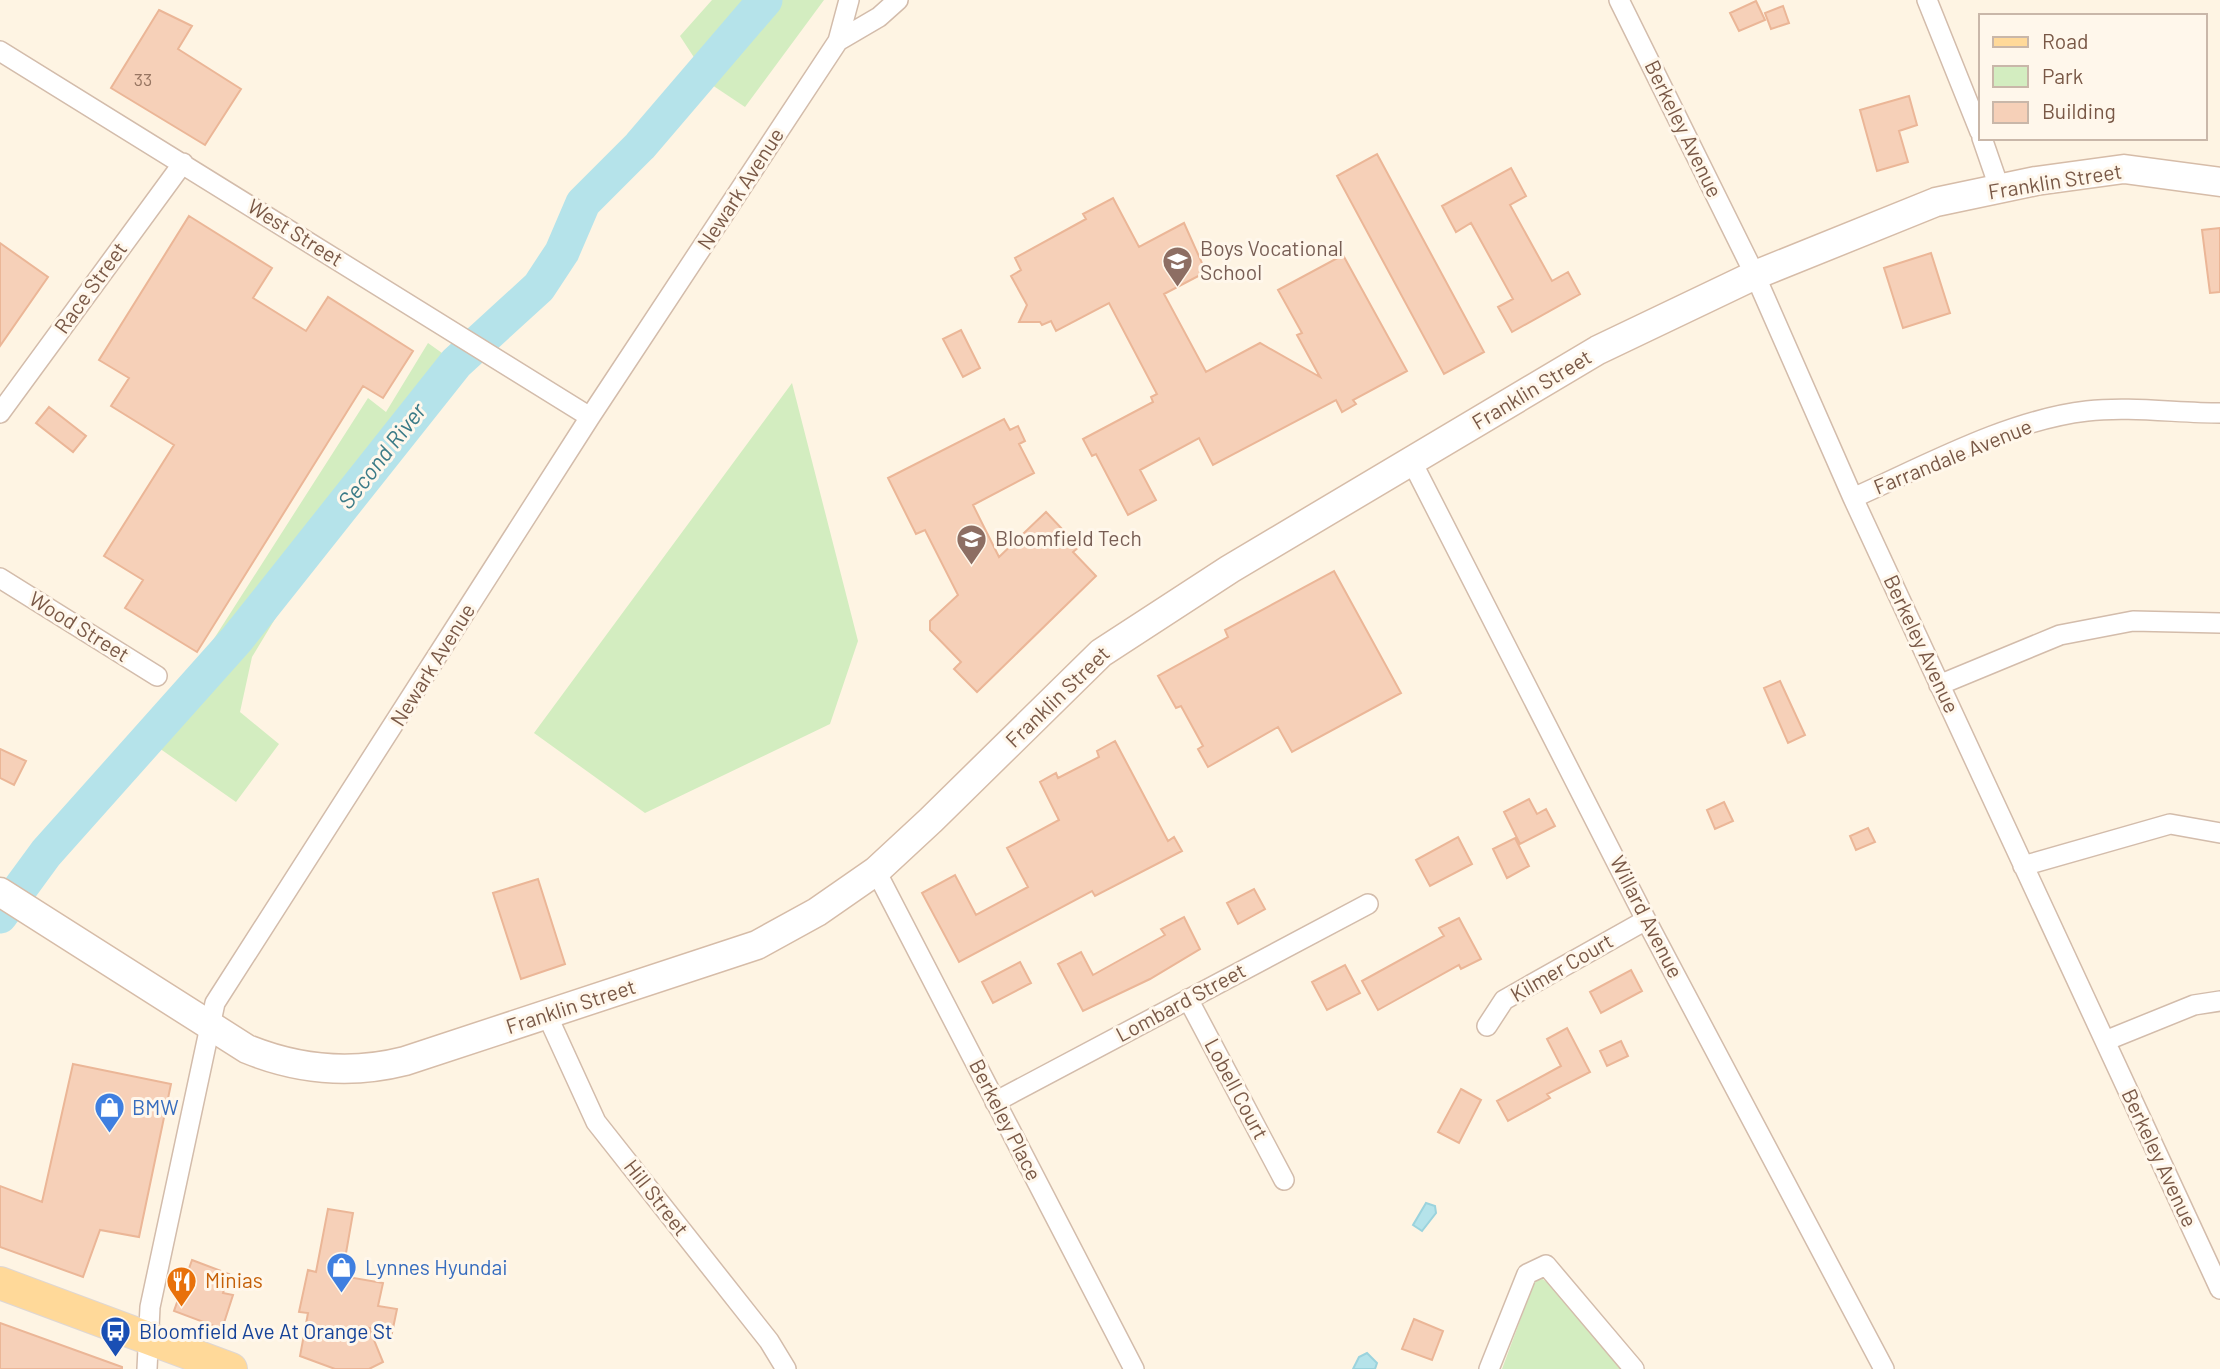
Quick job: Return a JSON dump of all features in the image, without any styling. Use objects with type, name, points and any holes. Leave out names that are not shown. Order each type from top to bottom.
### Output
[{"type":"main road","name":"Franklin Street","points":[[0,892],[209,1028],[266,1056],[310,1067],[347,1070],[405,1061],[757,944],[817,912],[876,871],[1101,653],[1230,569],[1598,350],[1755,275],[1936,202],[2124,169],[2220,182]]},
{"type":"main road","points":[[0,1283],[231,1369]]},
{"type":"street","name":"Newark Avenue","points":[[147,1369],[150,1307],[215,1003],[590,417],[838,41],[849,0]]},
{"type":"street","name":"Newark Avenue","points":[[838,41],[879,17],[898,0]]},
{"type":"street","name":"Berkeley Avenue","points":[[1619,0],[1755,275],[1853,498],[2220,1289]]},
{"type":"street","points":[[1927,0],[1979,130]]},
{"type":"street","name":"West Street","points":[[0,51],[590,417]]},
{"type":"street","points":[[1983,140],[2000,190]]},
{"type":"street","name":"Race Street","points":[[0,414],[183,163]]},
{"type":"street","name":"Farrandale Avenue","points":[[1853,498],[1963,448],[2028,425],[2087,411],[2220,413]]},
{"type":"street","name":"Willard Avenue","points":[[1412,461],[1646,920],[1884,1369]]},
{"type":"street","name":"Wood Street","points":[[0,578],[157,676]]},
{"type":"street","points":[[1940,685],[2060,635],[2133,621],[2220,623]]},
{"type":"street","points":[[2023,866],[2170,824],[2220,833]]},
{"type":"street","name":"Berkeley Place","points":[[876,871],[1134,1369]]},
{"type":"street","name":"Lombard Street","points":[[995,1102],[1368,904]]},
{"type":"street","name":"Kilmer Court","points":[[1487,1026],[1504,1000],[1646,920]]},
{"type":"street","name":"Lobell Court","points":[[1188,999],[1284,1180]]},
{"type":"street","points":[[2105,1041],[2194,1005],[2220,1001]]},
{"type":"street","name":"Hill Street","points":[[547,1015],[596,1122],[769,1341],[786,1369]]},
{"type":"street","points":[[1489,1369],[1527,1274],[1546,1265],[1634,1369]]},
{"type":"green space","points":[[712,0],[824,0],[745,107],[712,85],[680,36]]},
{"type":"green space","points":[[428,343],[456,363],[345,503],[252,657],[240,712],[279,744],[236,802],[159,748],[208,648],[368,398],[386,412]]},
{"type":"green space","points":[[792,383],[858,641],[830,724],[645,813],[534,733]]},
{"type":"green space","points":[[1537,1275],[1555,1288],[1627,1369],[1502,1369]]},
{"type":"water","points":[[1426,1203],[1435,1206],[1436,1213],[1422,1231],[1413,1225]]},
{"type":"water","points":[[1367,1353],[1377,1363],[1375,1369],[1353,1369],[1359,1357]]},
{"type":"building","points":[[1756,1],[1765,20],[1739,31],[1730,13]]},
{"type":"building","points":[[1783,6],[1789,23],[1771,29],[1765,13]]},
{"type":"building","points":[[159,10],[192,26],[178,49],[241,89],[205,145],[111,88]]},
{"type":"building","points":[[1909,96],[1917,125],[1899,131],[1908,162],[1877,171],[1860,110]]},
{"type":"building","points":[[1377,154],[1484,352],[1444,374],[1337,176]]},
{"type":"building","points":[[1511,168],[1526,196],[1510,205],[1552,281],[1568,272],[1580,294],[1512,332],[1498,307],[1513,299],[1471,223],[1456,232],[1442,206]]},
{"type":"building","points":[[1113,198],[1139,247],[1184,223],[1206,272],[1164,294],[1206,372],[1260,343],[1320,377],[1297,335],[1302,333],[1278,290],[1343,255],[1407,371],[1353,400],[1356,404],[1342,412],[1336,400],[1213,465],[1199,438],[1140,470],[1156,500],[1128,515],[1096,454],[1092,456],[1083,439],[1153,402],[1151,397],[1157,394],[1109,303],[1056,331],[1051,321],[1042,325],[1040,322],[1019,322],[1027,305],[1011,276],[1021,270],[1015,258],[1086,219],[1083,214]]},
{"type":"building","points":[[189,216],[272,268],[253,298],[306,331],[328,297],[413,351],[383,398],[363,386],[197,652],[125,608],[143,580],[104,556],[174,445],[111,406],[129,378],[99,360]]},
{"type":"building","points":[[2220,228],[2220,292],[2210,293],[2202,230]]},
{"type":"building","points":[[0,243],[48,277],[0,346]]},
{"type":"building","points":[[1931,253],[1950,313],[1903,328],[1884,268]]},
{"type":"building","points":[[961,330],[980,368],[963,377],[943,339]]},
{"type":"building","points":[[49,407],[86,436],[73,452],[36,423]]},
{"type":"building","points":[[1004,419],[1010,430],[1018,426],[1025,441],[1019,444],[1034,473],[973,505],[999,557],[1046,512],[1079,547],[1073,552],[1096,576],[977,692],[954,669],[961,662],[930,630],[930,621],[958,595],[925,530],[916,534],[888,478]]},
{"type":"building","points":[[1334,571],[1401,693],[1292,752],[1278,727],[1208,767],[1198,749],[1203,746],[1181,706],[1176,708],[1158,676],[1228,637],[1225,630]]},
{"type":"building","points":[[1780,681],[1805,735],[1788,743],[1764,688]]},
{"type":"building","points":[[1115,741],[1168,841],[1174,837],[1182,851],[1095,896],[1092,891],[959,962],[922,893],[955,875],[976,915],[1028,887],[1007,848],[1059,820],[1040,782],[1056,773],[1058,778],[1099,757],[1097,751]]},
{"type":"building","points":[[0,749],[26,761],[14,785],[0,778]]},
{"type":"building","points":[[1529,799],[1537,814],[1546,809],[1555,826],[1520,844],[1504,812]]},
{"type":"building","points":[[1724,802],[1733,821],[1715,829],[1707,810]]},
{"type":"building","points":[[1868,828],[1875,842],[1856,850],[1850,836]]},
{"type":"building","points":[[1458,837],[1472,864],[1430,886],[1416,860]]},
{"type":"building","points":[[1515,838],[1529,866],[1507,878],[1493,849]]},
{"type":"building","points":[[538,879],[565,964],[521,979],[493,893]]},
{"type":"building","points":[[1254,889],[1265,909],[1238,924],[1227,903]]},
{"type":"building","points":[[1184,917],[1200,949],[1150,979],[1083,1011],[1058,964],[1081,952],[1093,975],[1165,935],[1161,929]]},
{"type":"building","points":[[1459,918],[1481,959],[1461,969],[1459,965],[1378,1010],[1362,981],[1444,936],[1439,928]]},
{"type":"building","points":[[1020,962],[1031,983],[993,1003],[982,982]]},
{"type":"building","points":[[1345,965],[1360,993],[1327,1010],[1312,982]]},
{"type":"building","points":[[1631,970],[1642,991],[1601,1013],[1590,992]]},
{"type":"building","points":[[1567,1028],[1590,1072],[1547,1094],[1550,1098],[1508,1121],[1497,1101],[1561,1066],[1547,1039]]},
{"type":"building","points":[[1621,1041],[1628,1056],[1607,1066],[1600,1051]]},
{"type":"building","name":"BMW","points":[[73,1064],[171,1084],[139,1237],[100,1230],[83,1277],[0,1247],[0,1186],[42,1202]]},
{"type":"building","points":[[1461,1089],[1481,1100],[1459,1143],[1438,1132]]},
{"type":"building","name":"Lynnes Hyundai","points":[[328,1209],[353,1213],[342,1276],[383,1283],[378,1306],[397,1309],[392,1333],[369,1328],[383,1362],[369,1369],[335,1369],[300,1356],[308,1313],[299,1312],[308,1270],[316,1272]]},
{"type":"building","points":[[192,1260],[229,1274],[223,1293],[233,1295],[222,1329],[174,1311]]},
{"type":"building","points":[[1414,1319],[1443,1331],[1432,1360],[1402,1349]]},
{"type":"building","points":[[0,1323],[122,1367],[122,1369],[0,1369]]},
{"type":"waterway","name":"Second River","points":[[0,916],[46,853],[237,639],[456,363],[539,287],[562,252],[583,203],[640,146],[765,0]]},
{"type":"place","name":"Boys Vocational School","points":[[1177,288]]},
{"type":"place","name":"Bloomfield Tech","points":[[972,566]]},
{"type":"place","name":"BMW","points":[[109,1135]]},
{"type":"place","name":"Lynnes Hyundai","points":[[342,1295]]},
{"type":"place","name":"Minias","points":[[182,1308]]},
{"type":"place","name":"Bloomfield Ave At Orange St","points":[[116,1359]]}]
